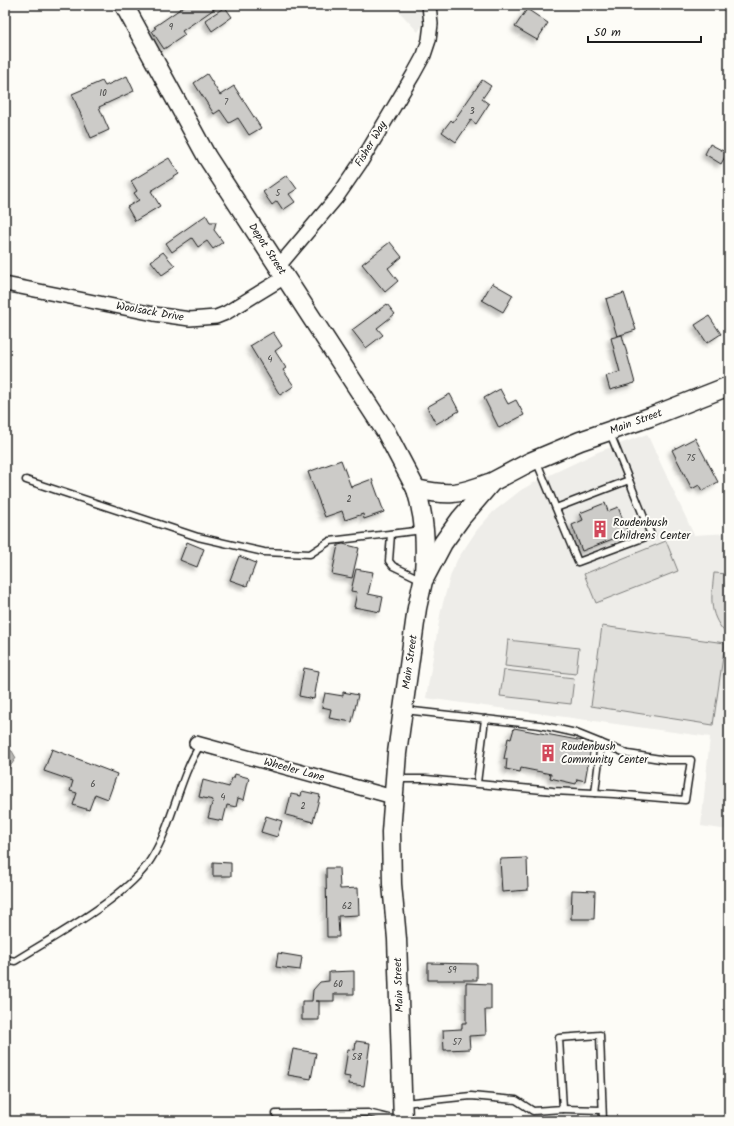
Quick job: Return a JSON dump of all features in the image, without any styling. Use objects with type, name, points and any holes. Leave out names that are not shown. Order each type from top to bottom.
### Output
[{"type":"main road","name":"Depot Street","points":[[124,5],[196,138],[386,432],[416,489],[423,510],[426,540],[423,581]]},
{"type":"main road","name":"Main Street","points":[[402,1121],[397,939],[392,884],[391,832],[393,797],[403,710],[417,608],[423,581],[443,543],[461,518],[492,482],[536,459],[729,386]]},
{"type":"main road","points":[[416,489],[443,494],[465,492],[492,482]]},
{"type":"street","name":"Fisher Way","points":[[282,272],[350,179],[413,75],[424,55],[429,40],[431,24],[429,5]]},
{"type":"street","name":"Woolsack Drive","points":[[5,284],[154,314],[203,320],[216,318],[226,313],[282,272]]},
{"type":"street","name":"Wheeler Lane","points":[[198,744],[393,797]]},
{"type":"lane","points":[[536,459],[578,562],[650,535],[610,431]]},
{"type":"lane","points":[[26,480],[198,537],[264,552],[310,554],[330,541],[425,529]]},
{"type":"lane","points":[[556,508],[629,480]]},
{"type":"lane","points":[[391,534],[389,561],[393,566],[423,581]]},
{"type":"lane","points":[[395,779],[477,783],[553,791],[685,800],[690,760],[667,760],[628,754],[576,733],[540,725],[403,710]]},
{"type":"lane","points":[[477,783],[485,719]]},
{"type":"lane","points":[[595,793],[601,743]]},
{"type":"lane","points":[[5,958],[15,961],[60,934],[121,892],[140,874],[151,860],[159,843],[190,760],[198,744]]},
{"type":"lane","points":[[563,1109],[559,1038],[600,1036],[603,1121]]},
{"type":"lane","points":[[402,1103],[471,1096],[516,1100],[533,1111],[563,1109],[602,1110]]},
{"type":"lane","points":[[276,1114],[368,1113],[402,1121]]},
{"type":"shaded area","points":[[393,5],[435,5],[418,32]]},
{"type":"shaded area","points":[[647,434],[694,535],[729,533],[729,830],[701,826],[710,737],[426,698],[441,610],[451,574],[457,560],[477,530],[493,512],[521,490],[598,452]]},
{"type":"shaded area","points":[[666,541],[678,571],[596,603],[584,574]]},
{"type":"shaded area","points":[[714,573],[729,574],[729,637],[717,622],[712,607]]},
{"type":"shaded area","points":[[602,626],[725,643],[713,725],[591,706]]},
{"type":"shaded area","points":[[508,640],[579,648],[576,674],[505,666]]},
{"type":"shaded area","points":[[504,670],[574,678],[571,704],[500,696]]},
{"type":"shaded area","points":[[5,749],[12,751],[16,758],[7,771],[5,771]]},
{"type":"building","points":[[186,5],[220,5],[182,31],[185,35],[164,49],[152,31],[156,28],[154,27]]},
{"type":"building","points":[[225,7],[232,17],[212,31],[205,20]]},
{"type":"building","points":[[527,9],[548,23],[537,40],[515,27]]},
{"type":"building","points":[[207,74],[220,95],[234,86],[261,128],[249,135],[238,118],[229,123],[220,110],[214,114],[194,83]]},
{"type":"building","points":[[127,76],[134,91],[99,107],[109,130],[91,138],[72,94],[102,81],[105,86]]},
{"type":"building","points":[[482,80],[491,86],[482,99],[489,104],[476,124],[471,120],[456,142],[442,132],[451,120],[453,122]]},
{"type":"building","points":[[710,144],[727,153],[721,164],[705,154]]},
{"type":"building","points":[[169,158],[179,174],[151,191],[160,206],[135,221],[127,207],[139,200],[134,193],[137,191],[131,181]]},
{"type":"building","points":[[287,175],[297,189],[289,194],[295,202],[283,210],[277,201],[272,205],[263,192]]},
{"type":"building","points":[[206,215],[210,222],[216,222],[214,230],[223,242],[213,249],[207,241],[198,247],[192,238],[172,252],[166,243]]},
{"type":"building","points":[[390,242],[402,257],[388,268],[398,281],[385,292],[362,264]]},
{"type":"building","points":[[163,252],[175,266],[162,275],[151,261]]},
{"type":"building","points":[[492,283],[513,295],[503,312],[482,300]]},
{"type":"building","points":[[624,293],[636,330],[617,336],[606,299]]},
{"type":"building","points":[[387,304],[395,314],[377,328],[383,335],[366,348],[352,330]]},
{"type":"building","points":[[709,316],[721,334],[707,343],[695,325]]},
{"type":"building","points":[[273,332],[282,346],[275,351],[286,368],[283,370],[294,386],[280,395],[250,346]]},
{"type":"building","points":[[622,335],[635,383],[610,390],[606,376],[620,372],[611,338]]},
{"type":"building","points":[[500,389],[508,404],[516,400],[524,415],[499,428],[484,398]]},
{"type":"building","points":[[450,394],[459,411],[436,424],[427,407]]},
{"type":"building","points":[[695,438],[718,482],[702,491],[699,485],[692,489],[672,450]]},
{"type":"building","points":[[341,460],[351,487],[372,479],[384,512],[364,519],[363,514],[345,520],[342,511],[325,517],[308,472]]},
{"type":"building","name":"Roudenbush Childrens Center","points":[[605,503],[608,511],[618,507],[628,533],[582,551],[572,525],[583,520],[580,513]]},
{"type":"building","points":[[187,542],[204,549],[197,567],[180,560]]},
{"type":"building","points":[[343,544],[359,548],[352,578],[332,574],[338,545]]},
{"type":"building","points":[[239,556],[256,563],[247,586],[230,580]]},
{"type":"building","points":[[356,569],[373,572],[368,594],[383,597],[380,612],[354,607],[357,592],[351,591]]},
{"type":"building","points":[[304,668],[319,671],[314,699],[299,696]]},
{"type":"building","points":[[343,692],[358,695],[352,722],[329,718],[331,709],[322,707],[325,693],[343,696]]},
{"type":"building","name":"Roudenbush Community Center","points":[[514,728],[583,741],[582,746],[591,747],[585,781],[577,779],[576,784],[550,778],[551,774],[521,768],[520,772],[506,769],[507,759],[504,759],[508,738],[511,739]]},
{"type":"building","points":[[52,749],[117,774],[108,799],[95,794],[89,810],[73,805],[77,793],[70,791],[73,781],[44,771]]},
{"type":"building","points":[[235,774],[249,778],[244,800],[238,798],[236,807],[227,805],[223,821],[208,818],[213,800],[199,797],[203,780],[229,787]]},
{"type":"building","points":[[302,791],[320,795],[313,822],[286,815],[291,794],[301,796]]},
{"type":"building","points":[[266,816],[282,821],[277,837],[261,832]]},
{"type":"building","points":[[527,858],[528,890],[502,892],[500,859]]},
{"type":"building","points":[[213,862],[231,863],[231,876],[213,876]]},
{"type":"building","points":[[326,868],[339,868],[340,889],[358,888],[359,915],[338,916],[339,937],[327,937]]},
{"type":"building","points":[[572,890],[595,891],[594,919],[571,919]]},
{"type":"building","points":[[278,953],[302,957],[300,970],[276,967]]},
{"type":"building","points":[[428,963],[477,964],[477,980],[428,980]]},
{"type":"building","points":[[354,971],[354,994],[334,994],[334,1001],[319,1001],[319,1020],[302,1020],[302,1001],[312,1001],[313,990],[320,982],[329,981],[329,972]]},
{"type":"building","points":[[466,983],[491,984],[491,1010],[485,1010],[486,1035],[469,1036],[470,1049],[444,1050],[443,1030],[462,1029],[462,1023],[466,1023]]},
{"type":"building","points":[[356,1041],[370,1043],[364,1086],[349,1084],[350,1077],[344,1076],[348,1049],[355,1050]]},
{"type":"building","points":[[293,1049],[316,1053],[311,1079],[288,1075]]},
{"type":"place","name":"Roudenbush Childrens Center","points":[[600,529]]},
{"type":"place","name":"Roudenbush Community Center","points":[[548,753]]}]
